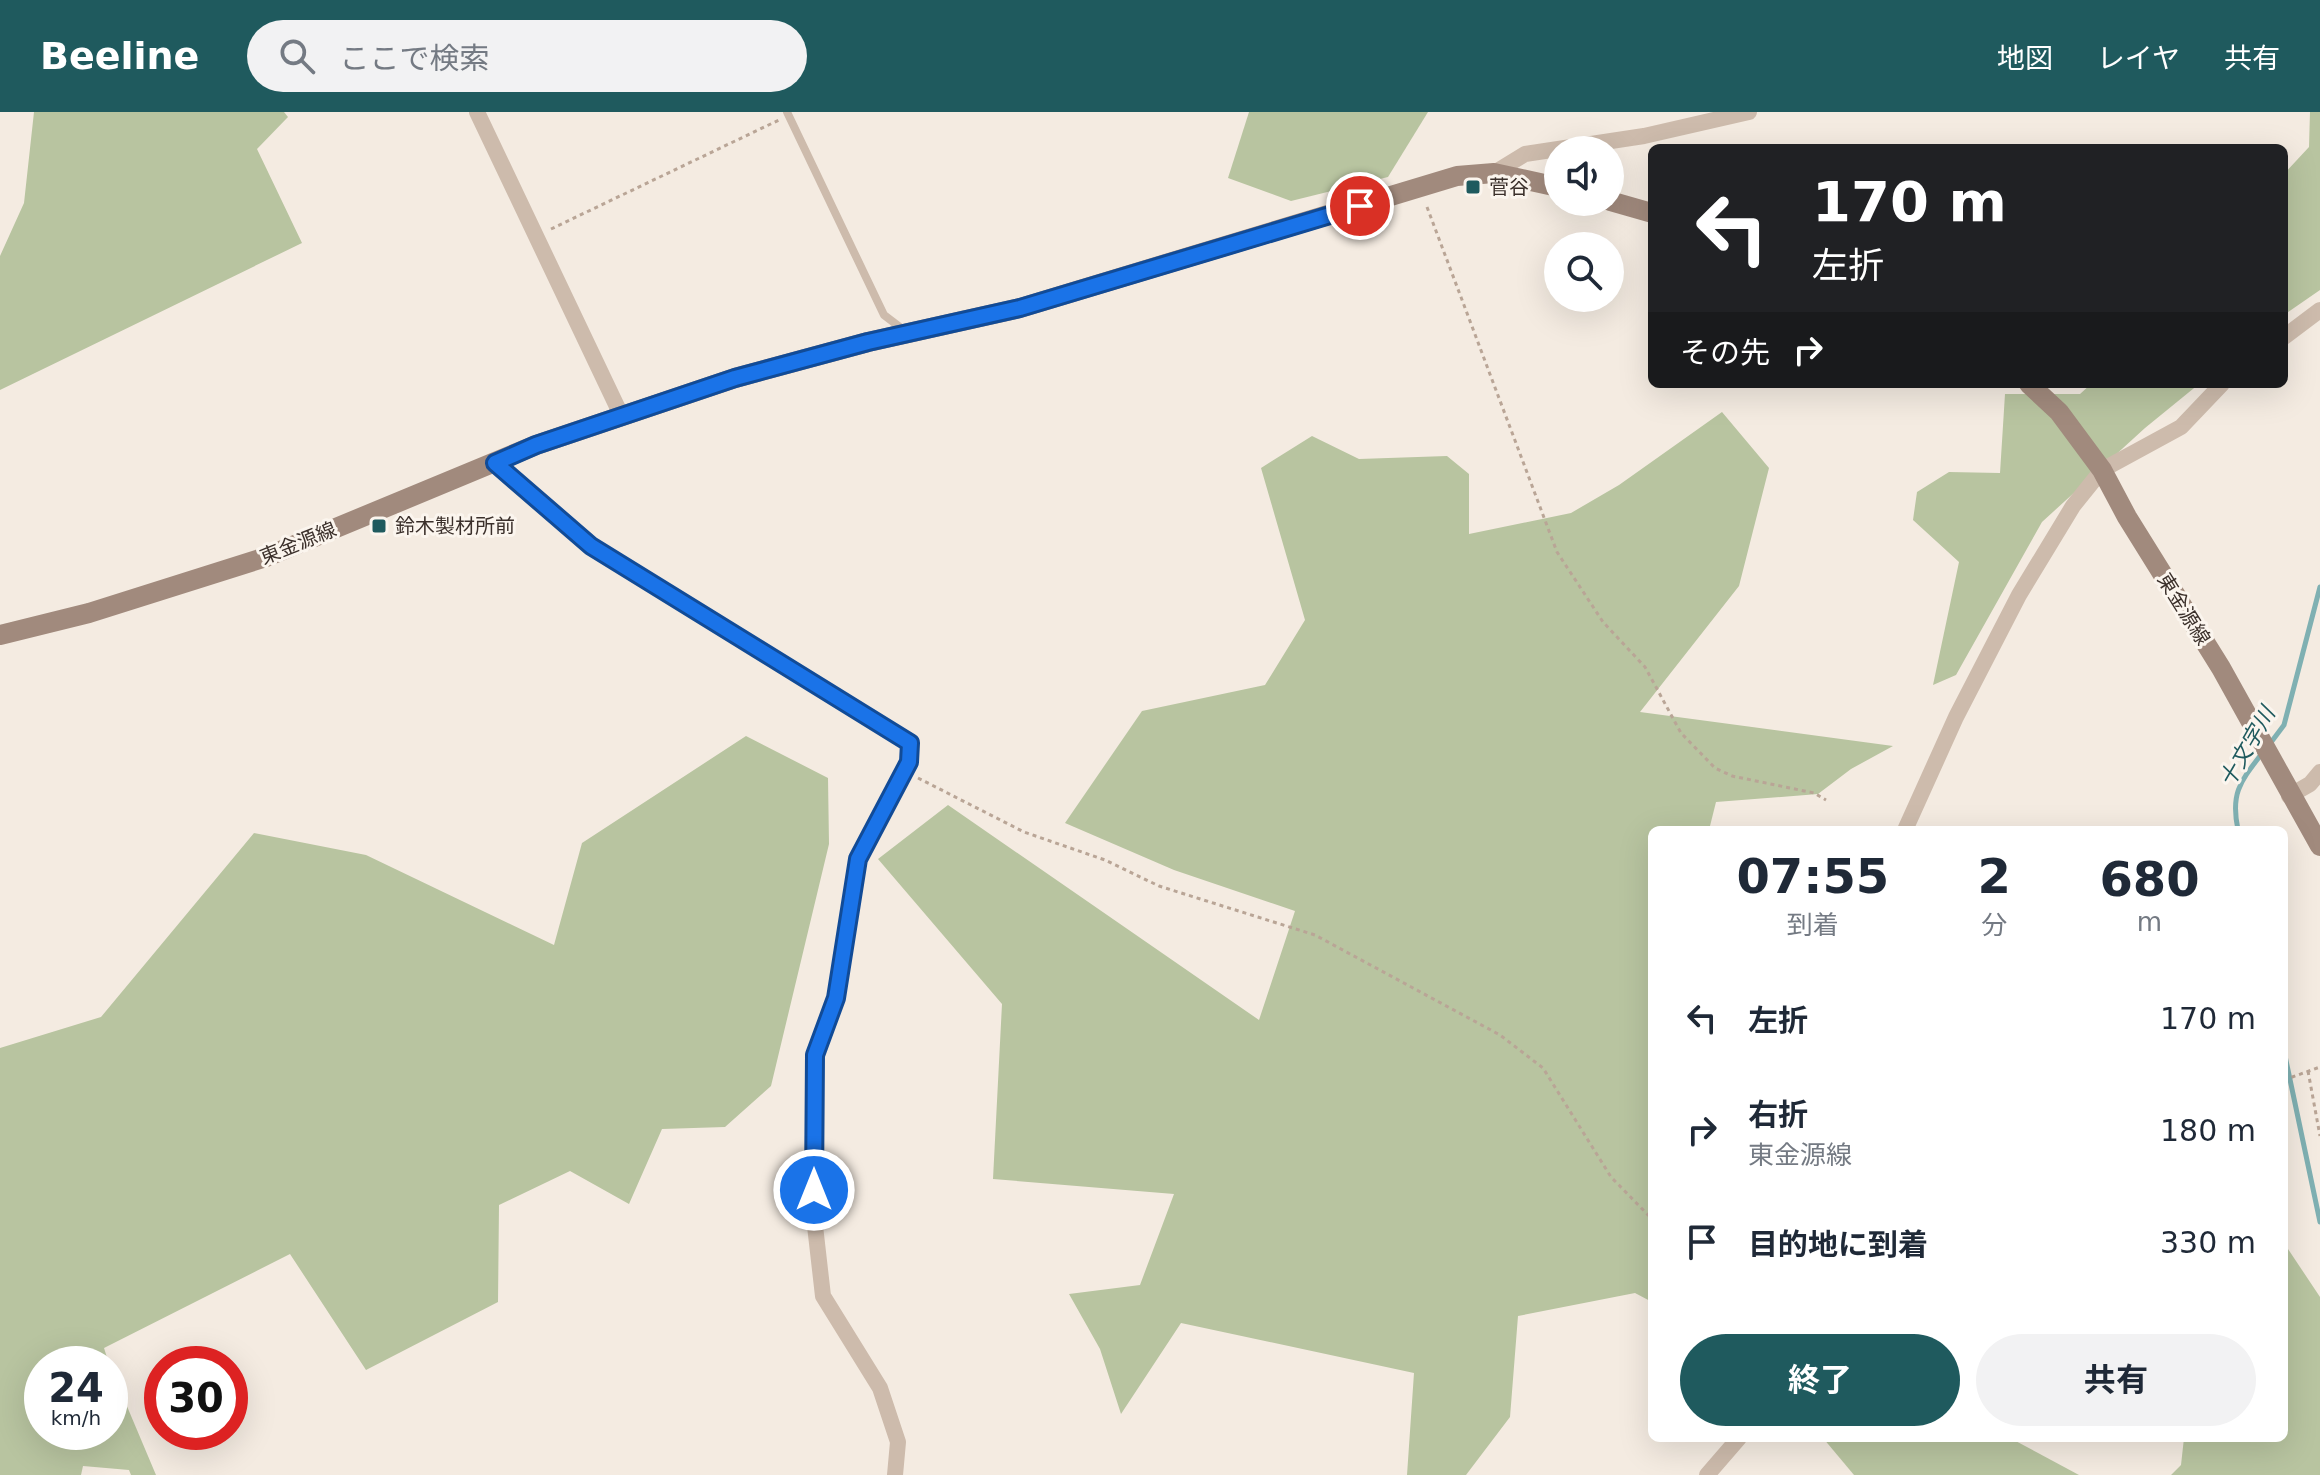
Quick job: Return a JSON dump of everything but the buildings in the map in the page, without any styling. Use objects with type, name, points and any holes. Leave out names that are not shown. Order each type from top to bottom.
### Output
[{"type":"main road","name":"東金源線","points":[[0,635],[89,613],[266,557],[495,463],[735,378],[1020,308],[1457,176],[1494,173],[1544,184]]},
{"type":"main road","points":[[1624,205],[1648,212]]},
{"type":"main road","name":"東金源線","points":[[2033,388],[2059,412],[2102,470],[2127,517],[2221,668],[2289,796],[2320,846]]},
{"type":"street","points":[[477,112],[622,417]]},
{"type":"street","points":[[1494,173],[1525,154],[1644,136],[1749,112]]},
{"type":"street","points":[[2288,334],[2320,310]]},
{"type":"street","points":[[1907,826],[1956,717],[2019,595],[2073,506],[2102,470],[2181,427],[2218,388]]},
{"type":"street","points":[[495,463],[591,546],[910,743],[904,771],[858,859],[836,998],[815,1055],[814,1217],[823,1296],[880,1388],[898,1442],[895,1475]]},
{"type":"street","points":[[2289,796],[2310,784],[2320,772]]},
{"type":"street","points":[[1707,1475],[1736,1442]]},
{"type":"lane","points":[[788,114],[884,315],[909,334]]},
{"type":"path","points":[[536,236],[788,114]]},
{"type":"path","points":[[1420,188],[1557,552],[1594,609],[1645,667],[1681,733],[1715,768],[1732,776],[1814,793],[1826,800]]},
{"type":"path","points":[[904,771],[1054,844],[1105,860],[1159,886],[1315,935],[1500,1035],[1543,1068],[1611,1177],[1648,1215]]},
{"type":"path","points":[[2288,1078],[2320,1067]]},
{"type":"path","points":[[2308,1071],[2320,1136]]},
{"type":"green space","points":[[34,112],[284,112],[288,117],[257,149],[302,243],[0,390],[0,256],[24,203]]},
{"type":"green space","points":[[1249,112],[1428,112],[1388,177],[1291,201],[1228,178]]},
{"type":"green space","points":[[2310,112],[2320,112],[2320,290],[2288,312],[2288,170],[2309,147]]},
{"type":"green space","points":[[2087,388],[2194,388],[2145,428],[2042,522],[1956,675],[1933,685],[1959,562],[1913,520],[1917,492],[1949,472],[2000,473],[2005,394],[2080,394]]},
{"type":"green space","points":[[1722,412],[1769,468],[1739,586],[1640,712],[1893,746],[1851,769],[1818,794],[1716,802],[1710,826],[1648,826],[1648,1300],[1635,1293],[1518,1316],[1510,1417],[1466,1475],[1407,1475],[1414,1373],[1181,1323],[1121,1414],[1100,1349],[1069,1294],[1140,1285],[1174,1194],[993,1179],[1002,1004],[878,859],[948,805],[1259,1020],[1295,911],[1174,870],[1065,823],[1142,711],[1265,685],[1305,620],[1261,468],[1312,436],[1359,459],[1447,456],[1469,474],[1469,534],[1571,513],[1619,485]]},
{"type":"green space","points":[[746,736],[828,778],[829,844],[771,1086],[725,1127],[662,1129],[629,1204],[570,1171],[499,1205],[498,1302],[366,1370],[290,1254],[108,1346],[24,1346],[24,1450],[128,1450],[128,1409],[156,1475],[131,1475],[129,1470],[83,1466],[81,1475],[0,1475],[0,1048],[101,1017],[254,833],[366,855],[554,945],[582,843]]},
{"type":"green space","points":[[2288,1249],[2320,1297],[2320,1475],[2171,1475],[2181,1465],[2184,1442],[2288,1442]]},
{"type":"green space","points":[[1826,1442],[2017,1442],[2079,1475],[1854,1475]]},
{"type":"waterway","name":"十文字川","points":[[2269,745],[2284,725],[2320,587]]},
{"type":"waterway","name":"十文字川","points":[[2237,826],[2235,806],[2239,788],[2263,752]]},
{"type":"waterway","name":"十文字川","points":[[2288,1070],[2320,1222]]},
{"type":"place","name":"菅谷","points":[[1473,187]]},
{"type":"place","name":"鈴木製材所前","points":[[379,526]]},
{"type":"route","points":[[814,1190],[815,1055],[836,998],[858,859],[909,762],[910,743],[591,546],[495,463],[536,445],[735,378],[868,342],[1020,308],[1360,206]]}]
